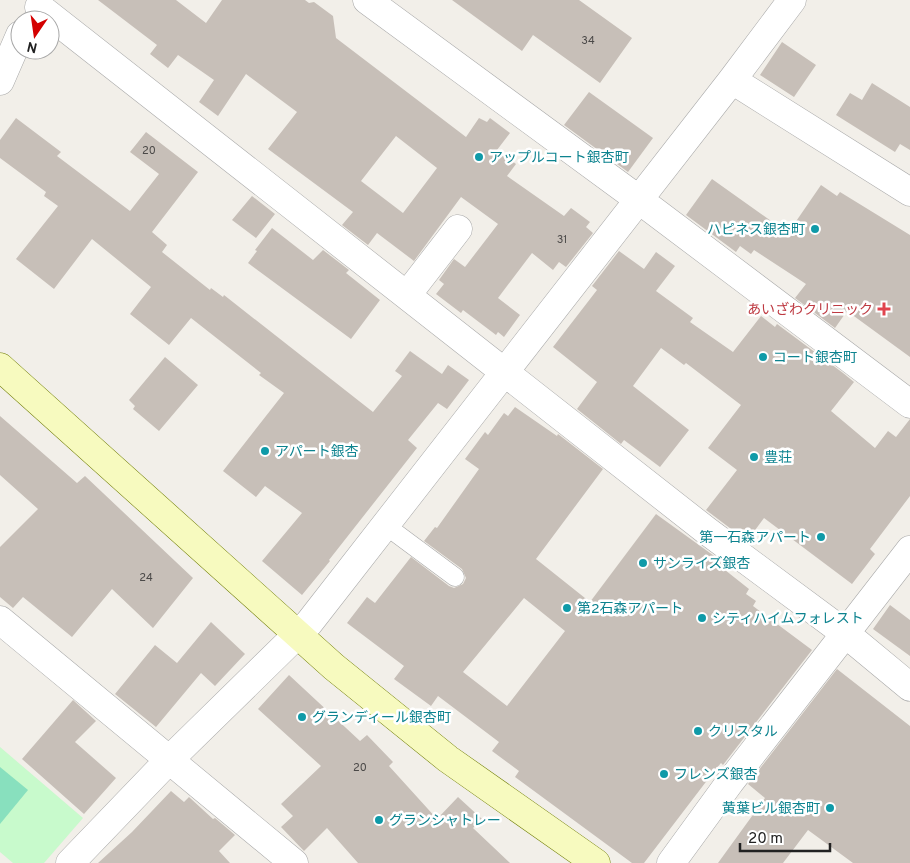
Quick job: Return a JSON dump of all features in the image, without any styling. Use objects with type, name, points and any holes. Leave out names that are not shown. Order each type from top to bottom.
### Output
[{"type":"street","points":[[367,0],[638,199],[910,404]]},
{"type":"street","points":[[70,863],[169,760],[298,636],[309,623],[732,80],[792,0]]},
{"type":"street","points":[[38,9],[407,295],[707,531],[846,634],[910,687]]},
{"type":"street","points":[[0,81],[10,58]]},
{"type":"street","points":[[732,80],[910,192]]},
{"type":"street","points":[[407,295],[458,229]]},
{"type":"street","points":[[0,367],[298,636],[448,759],[596,863]]},
{"type":"street","points":[[671,863],[730,782],[910,550]]},
{"type":"street","points":[[0,620],[294,863]]},
{"type":"lane","points":[[385,524],[454,577]]},
{"type":"green space","points":[[0,747],[83,818],[44,863],[13,863],[0,852]]},
{"type":"green space","points":[[0,767],[28,790],[0,824]]},
{"type":"building","points":[[98,0],[176,0],[206,23],[222,0],[305,0],[309,3],[314,2],[333,16],[336,38],[466,137],[479,118],[487,122],[490,118],[510,133],[497,150],[516,164],[507,176],[564,216],[571,208],[590,222],[586,227],[593,233],[566,267],[559,262],[553,270],[532,253],[498,298],[520,315],[504,337],[498,332],[496,335],[463,310],[461,313],[436,294],[444,284],[439,280],[454,259],[465,267],[498,224],[461,197],[414,261],[377,233],[368,245],[342,225],[353,212],[268,149],[297,112],[246,74],[218,116],[199,102],[214,80],[178,55],[168,68],[150,54],[157,45]],"holes":[[[396,136],[437,168],[403,213],[361,181]]]},
{"type":"building","points":[[452,0],[579,0],[632,38],[600,83],[533,35],[522,51]]},
{"type":"building","points":[[782,42],[816,65],[794,97],[760,75]]},
{"type":"building","points":[[872,83],[910,107],[910,150],[900,144],[895,152],[836,115],[850,93],[862,100]]},
{"type":"building","points":[[589,92],[653,138],[628,172],[564,125]]},
{"type":"building","points":[[16,118],[61,152],[57,156],[130,211],[159,174],[130,152],[146,132],[198,172],[152,232],[167,245],[162,252],[210,290],[211,288],[223,297],[224,295],[373,412],[402,376],[395,371],[410,351],[442,374],[448,365],[469,380],[447,409],[438,403],[408,440],[417,448],[302,595],[262,561],[302,513],[265,486],[256,497],[223,471],[284,393],[259,375],[261,373],[191,318],[169,345],[130,314],[151,287],[92,239],[54,289],[16,259],[58,206],[44,196],[46,192],[0,158],[0,140]]},
{"type":"building","points":[[712,179],[788,233],[821,185],[837,196],[840,192],[910,235],[910,357],[847,311],[835,328],[795,298],[806,284],[754,250],[751,254],[740,246],[736,252],[686,215]]},
{"type":"building","points":[[252,196],[275,214],[256,238],[232,220]]},
{"type":"building","points":[[272,228],[313,260],[323,250],[349,270],[346,273],[380,300],[351,339],[248,263],[257,251],[255,250]]},
{"type":"building","points":[[619,251],[644,269],[656,252],[675,266],[656,291],[693,318],[690,322],[733,352],[761,316],[775,327],[777,324],[843,373],[854,382],[831,411],[875,448],[888,431],[896,437],[910,419],[910,496],[870,549],[875,554],[852,584],[764,518],[747,541],[706,510],[737,470],[708,448],[741,405],[686,363],[684,365],[661,348],[633,386],[689,430],[660,467],[624,440],[621,444],[577,409],[597,382],[553,347],[597,290],[592,286]]},
{"type":"building","points":[[165,357],[198,385],[159,431],[133,409],[135,406],[129,400]]},
{"type":"building","points":[[515,407],[557,436],[558,434],[603,469],[536,559],[590,602],[656,514],[728,566],[725,570],[749,589],[746,594],[756,601],[753,606],[812,650],[723,765],[721,763],[715,770],[644,863],[632,863],[515,777],[519,771],[492,751],[499,742],[438,696],[431,706],[394,679],[404,666],[347,623],[367,597],[375,603],[411,557],[449,586],[454,588],[463,584],[466,578],[462,569],[424,541],[435,527],[437,528],[479,469],[465,459],[485,432],[488,435],[504,413],[508,416]],"holes":[[[524,598],[565,631],[507,706],[463,672]]]},
{"type":"building","points":[[0,416],[77,483],[85,476],[193,578],[153,628],[112,589],[72,637],[23,597],[13,608],[0,597],[0,547],[38,509],[0,475]]},
{"type":"building","points":[[890,605],[910,620],[910,656],[873,629]]},
{"type":"building","points":[[211,622],[245,654],[215,686],[201,673],[156,727],[115,694],[155,645],[177,663]]},
{"type":"building","points":[[837,669],[910,726],[910,863],[853,863],[808,830],[783,863],[718,863],[765,798],[748,784]]},
{"type":"building","points":[[289,675],[360,741],[367,735],[393,762],[389,766],[437,819],[458,797],[482,819],[473,828],[510,863],[358,863],[327,828],[304,851],[281,827],[293,816],[281,804],[321,766],[258,709]]},
{"type":"building","points":[[73,700],[96,721],[75,742],[116,778],[84,814],[22,759]]},
{"type":"building","points":[[171,791],[184,802],[189,797],[213,819],[215,818],[235,835],[219,851],[230,863],[98,863],[132,832]]},
{"type":"place","name":"アップルコート銀杏町","points":[[479,157]]},
{"type":"place","name":"ハピネス銀杏町","points":[[815,229]]},
{"type":"place","name":"あいざわクリニック","points":[[884,309]]},
{"type":"place","name":"コート銀杏町","points":[[763,357]]},
{"type":"place","name":"アパート銀杏","points":[[265,451]]},
{"type":"place","name":"豊荘","points":[[754,457]]},
{"type":"place","name":"第一石森アパート","points":[[821,537]]},
{"type":"place","name":"サンライズ銀杏","points":[[643,563]]},
{"type":"place","name":"第2石森アパート","points":[[567,608]]},
{"type":"place","name":"シティハイムフォレスト","points":[[702,618]]},
{"type":"place","name":"グランディール銀杏町","points":[[302,717]]},
{"type":"place","name":"クリスタル","points":[[698,731]]},
{"type":"place","name":"フレンズ銀杏","points":[[664,774]]},
{"type":"place","name":"黄葉ビル銀杏町","points":[[830,808]]},
{"type":"place","name":"グランシャトレー","points":[[379,820]]}]
